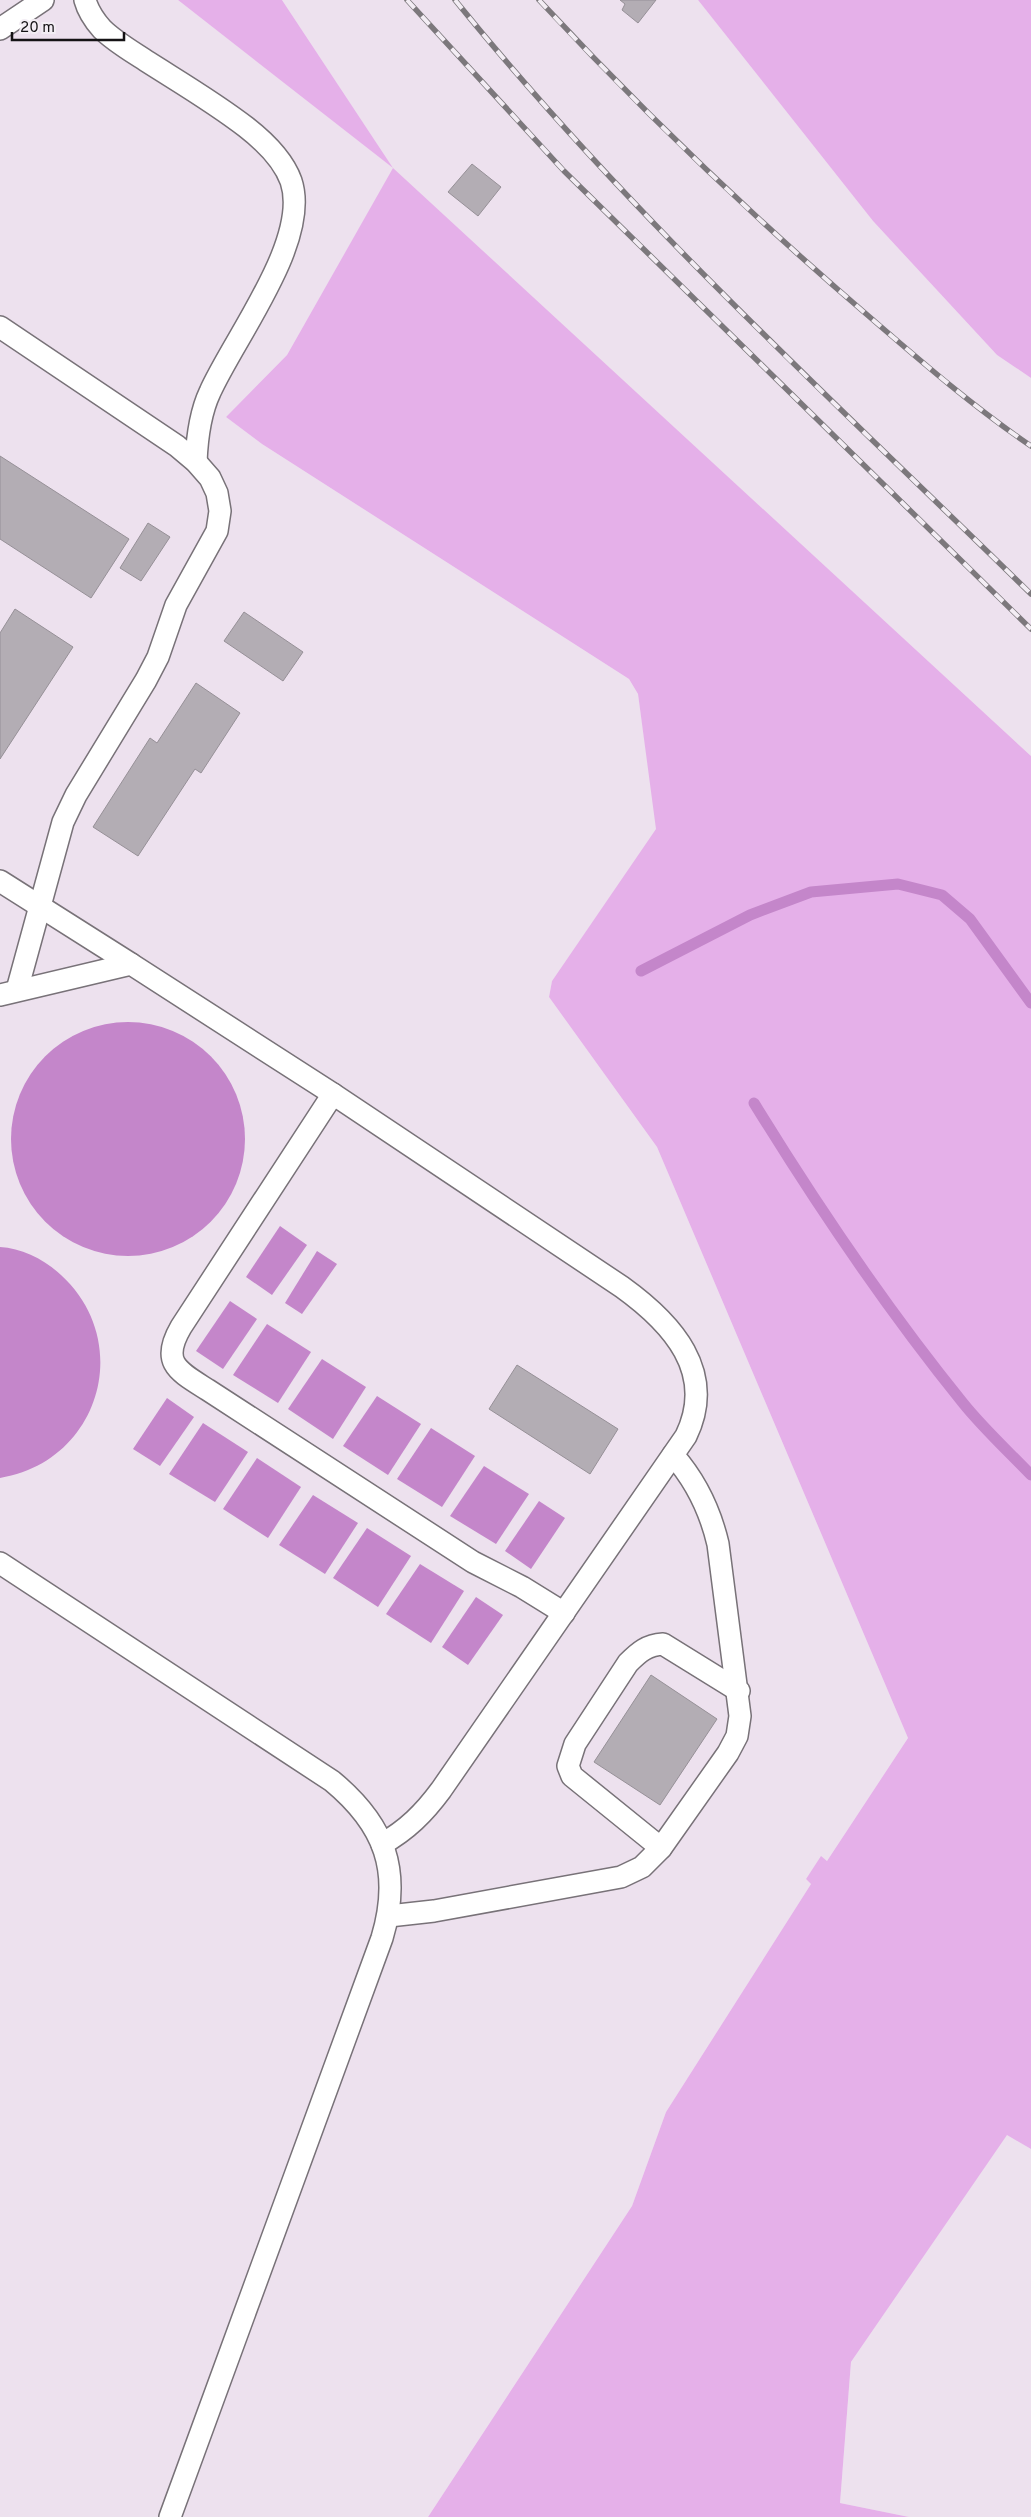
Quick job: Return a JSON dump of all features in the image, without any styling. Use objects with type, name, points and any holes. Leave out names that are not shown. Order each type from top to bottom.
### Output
[{"type":"lane","points":[[0,29],[43,0]]},
{"type":"lane","points":[[85,0],[88,10],[102,29],[120,44],[219,108],[264,142],[280,160],[291,181],[295,204],[292,227],[283,254],[272,278],[209,393],[202,418],[196,462]]},
{"type":"lane","points":[[0,327],[177,446],[196,462],[210,478],[218,493],[220,511],[217,531],[176,605],[158,657],[72,804],[55,848],[40,906],[8,992]]},
{"type":"lane","points":[[0,881],[333,1094],[622,1287],[659,1316],[683,1348],[692,1371],[697,1395],[694,1418],[673,1455],[424,1814],[402,1832],[382,1844]]},
{"type":"lane","points":[[8,992],[131,964]]},
{"type":"lane","points":[[333,1094],[181,1327],[171,1346],[170,1357],[175,1366],[183,1373],[473,1562],[522,1587],[564,1612]]},
{"type":"lane","points":[[389,1916],[434,1911],[620,1877],[642,1867],[661,1848],[728,1754],[736,1736],[740,1716],[739,1691],[714,1525],[696,1484],[673,1455]]},
{"type":"lane","points":[[0,1563],[332,1781],[355,1800],[371,1821],[382,1844],[389,1867],[392,1893],[389,1916],[170,2517]]},
{"type":"lane","points":[[661,1848],[572,1776],[568,1766],[575,1744],[628,1663],[639,1652],[652,1645],[663,1644],[739,1691]]},
{"type":"shaded area","points":[[0,0],[178,0],[392,167],[282,0],[698,0],[873,221],[997,355],[1031,378],[1031,756],[393,169],[287,355],[226,417],[262,444],[629,679],[638,694],[657,829],[552,981],[549,997],[657,1147],[908,1738],[827,1861],[821,1857],[806,1879],[811,1884],[666,2112],[632,2206],[428,2517],[0,2517]]},
{"type":"shaded area","points":[[178,0],[282,0],[393,168]]},
{"type":"shaded area","points":[[698,0],[1031,0],[1031,378],[997,355],[873,221]]},
{"type":"shaded area","points":[[393,168],[1031,756],[1031,2149],[1007,2135],[851,2362],[840,2503],[909,2517],[428,2517],[632,2206],[666,2112],[811,1884],[806,1879],[821,1856],[827,1861],[908,1738],[657,1147],[549,997],[552,981],[656,829],[638,694],[629,679],[262,444],[226,417],[287,355]]},
{"type":"shaded area","points":[[128,1022],[162,1027],[173,1031],[193,1042],[211,1056],[225,1074],[236,1094],[240,1105],[245,1139],[240,1173],[236,1184],[225,1204],[211,1222],[193,1236],[173,1247],[162,1251],[128,1256],[94,1251],[83,1247],[63,1236],[45,1222],[31,1204],[20,1184],[16,1173],[11,1139],[16,1105],[20,1094],[31,1074],[45,1056],[63,1042],[83,1031],[94,1027]]},
{"type":"shaded area","points":[[280,1226],[307,1245],[272,1295],[246,1277]]},
{"type":"shaded area","points":[[0,1247],[25,1252],[48,1264],[61,1275],[84,1303],[97,1333],[100,1365],[95,1396],[82,1425],[62,1449],[34,1467],[0,1478]]},
{"type":"shaded area","points":[[317,1251],[337,1264],[302,1314],[285,1303]]},
{"type":"shaded area","points":[[230,1301],[257,1319],[223,1369],[196,1351]]},
{"type":"shaded area","points":[[267,1324],[311,1352],[278,1403],[233,1375]]},
{"type":"shaded area","points":[[322,1359],[366,1387],[333,1439],[288,1409]]},
{"type":"shaded area","points":[[377,1396],[421,1424],[388,1475],[343,1446]]},
{"type":"shaded area","points":[[167,1398],[194,1417],[160,1466],[133,1449]]},
{"type":"shaded area","points":[[203,1423],[248,1452],[215,1502],[169,1474]]},
{"type":"shaded area","points":[[431,1428],[475,1456],[442,1507],[397,1479]]},
{"type":"shaded area","points":[[257,1458],[301,1487],[268,1538],[223,1509]]},
{"type":"shaded area","points":[[484,1466],[529,1494],[496,1544],[450,1516]]},
{"type":"shaded area","points":[[313,1495],[358,1523],[325,1574],[279,1545]]},
{"type":"shaded area","points":[[539,1501],[565,1518],[531,1569],[505,1551]]},
{"type":"shaded area","points":[[367,1528],[411,1556],[378,1607],[333,1578]]},
{"type":"shaded area","points":[[420,1564],[464,1591],[431,1643],[386,1614]]},
{"type":"shaded area","points":[[476,1597],[503,1615],[468,1665],[442,1647]]},
{"type":"shaded area","points":[[1007,2134],[1031,2149],[1031,2517],[909,2517],[840,2503],[851,2362]]},
{"type":"building","points":[[620,0],[656,0],[638,23],[622,10],[625,4]]},
{"type":"building","points":[[472,164],[501,187],[478,216],[448,192]]},
{"type":"building","points":[[0,456],[129,539],[91,598],[0,539]]},
{"type":"building","points":[[148,523],[170,537],[141,581],[120,568]]},
{"type":"building","points":[[15,609],[73,647],[0,759],[0,633]]},
{"type":"building","points":[[244,612],[303,652],[283,681],[224,641]]},
{"type":"building","points":[[196,683],[240,713],[201,773],[195,769],[138,856],[93,827],[150,738],[157,743]]},
{"type":"building","points":[[517,1365],[618,1429],[590,1474],[489,1409]]},
{"type":"building","points":[[651,1675],[717,1719],[660,1805],[594,1762]]},
{"type":"waterway","points":[[641,971],[750,915],[811,892],[898,884],[942,895],[970,919],[1031,1003]]},
{"type":"waterway","points":[[754,1103],[828,1219],[907,1331],[971,1412],[1031,1475]]},
{"type":"railway","points":[[407,0],[564,171],[1031,629]]},
{"type":"railway","points":[[455,0],[522,79],[662,232],[808,378],[1031,594]]},
{"type":"railway","points":[[539,0],[660,124],[785,243],[930,368],[970,401],[1031,446]]}]
